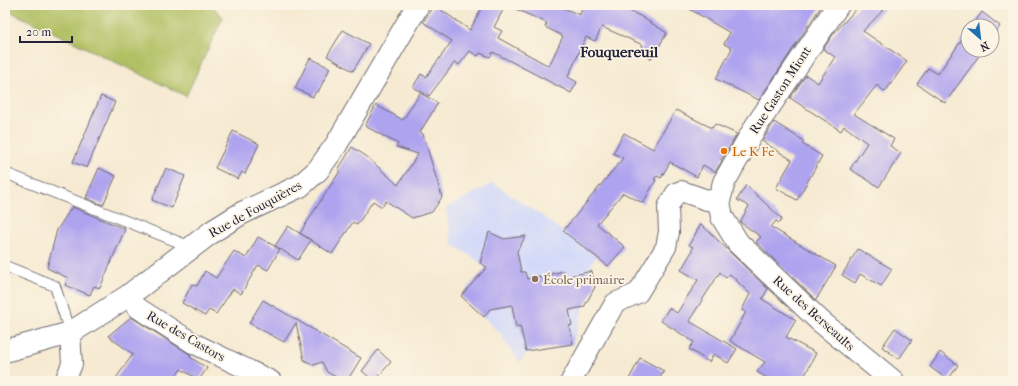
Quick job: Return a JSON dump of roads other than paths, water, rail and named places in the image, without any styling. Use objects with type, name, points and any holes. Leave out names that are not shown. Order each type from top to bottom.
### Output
[{"type":"street","name":"Rue de Fouquières","points":[[5,351],[70,333],[128,296],[213,231],[242,213],[300,186],[318,170],[336,145],[418,5]]},
{"type":"street","name":"Rue Gaston Miont","points":[[718,201],[724,182],[756,126],[838,5]]},
{"type":"street","points":[[571,381],[615,303],[638,293],[666,247],[669,232],[668,207],[676,193],[681,191],[707,200],[718,201]]},
{"type":"street","name":"Rue des Berseaults","points":[[718,201],[722,217],[738,243],[820,321],[893,381]]},
{"type":"street","name":"Rue des Castors","points":[[128,296],[138,308],[193,343],[271,381]]},
{"type":"street","points":[[65,381],[72,364],[70,333]]},
{"type":"lane","points":[[5,173],[191,247]]},
{"type":"lane","points":[[5,266],[55,286],[70,333]]},
{"type":"place","name":"Le K Fe","points":[[724,151]]},
{"type":"place","name":"École primaire","points":[[535,279]]},
{"type":"district","name":"Fouquereuil","points":[[619,52]]}]
